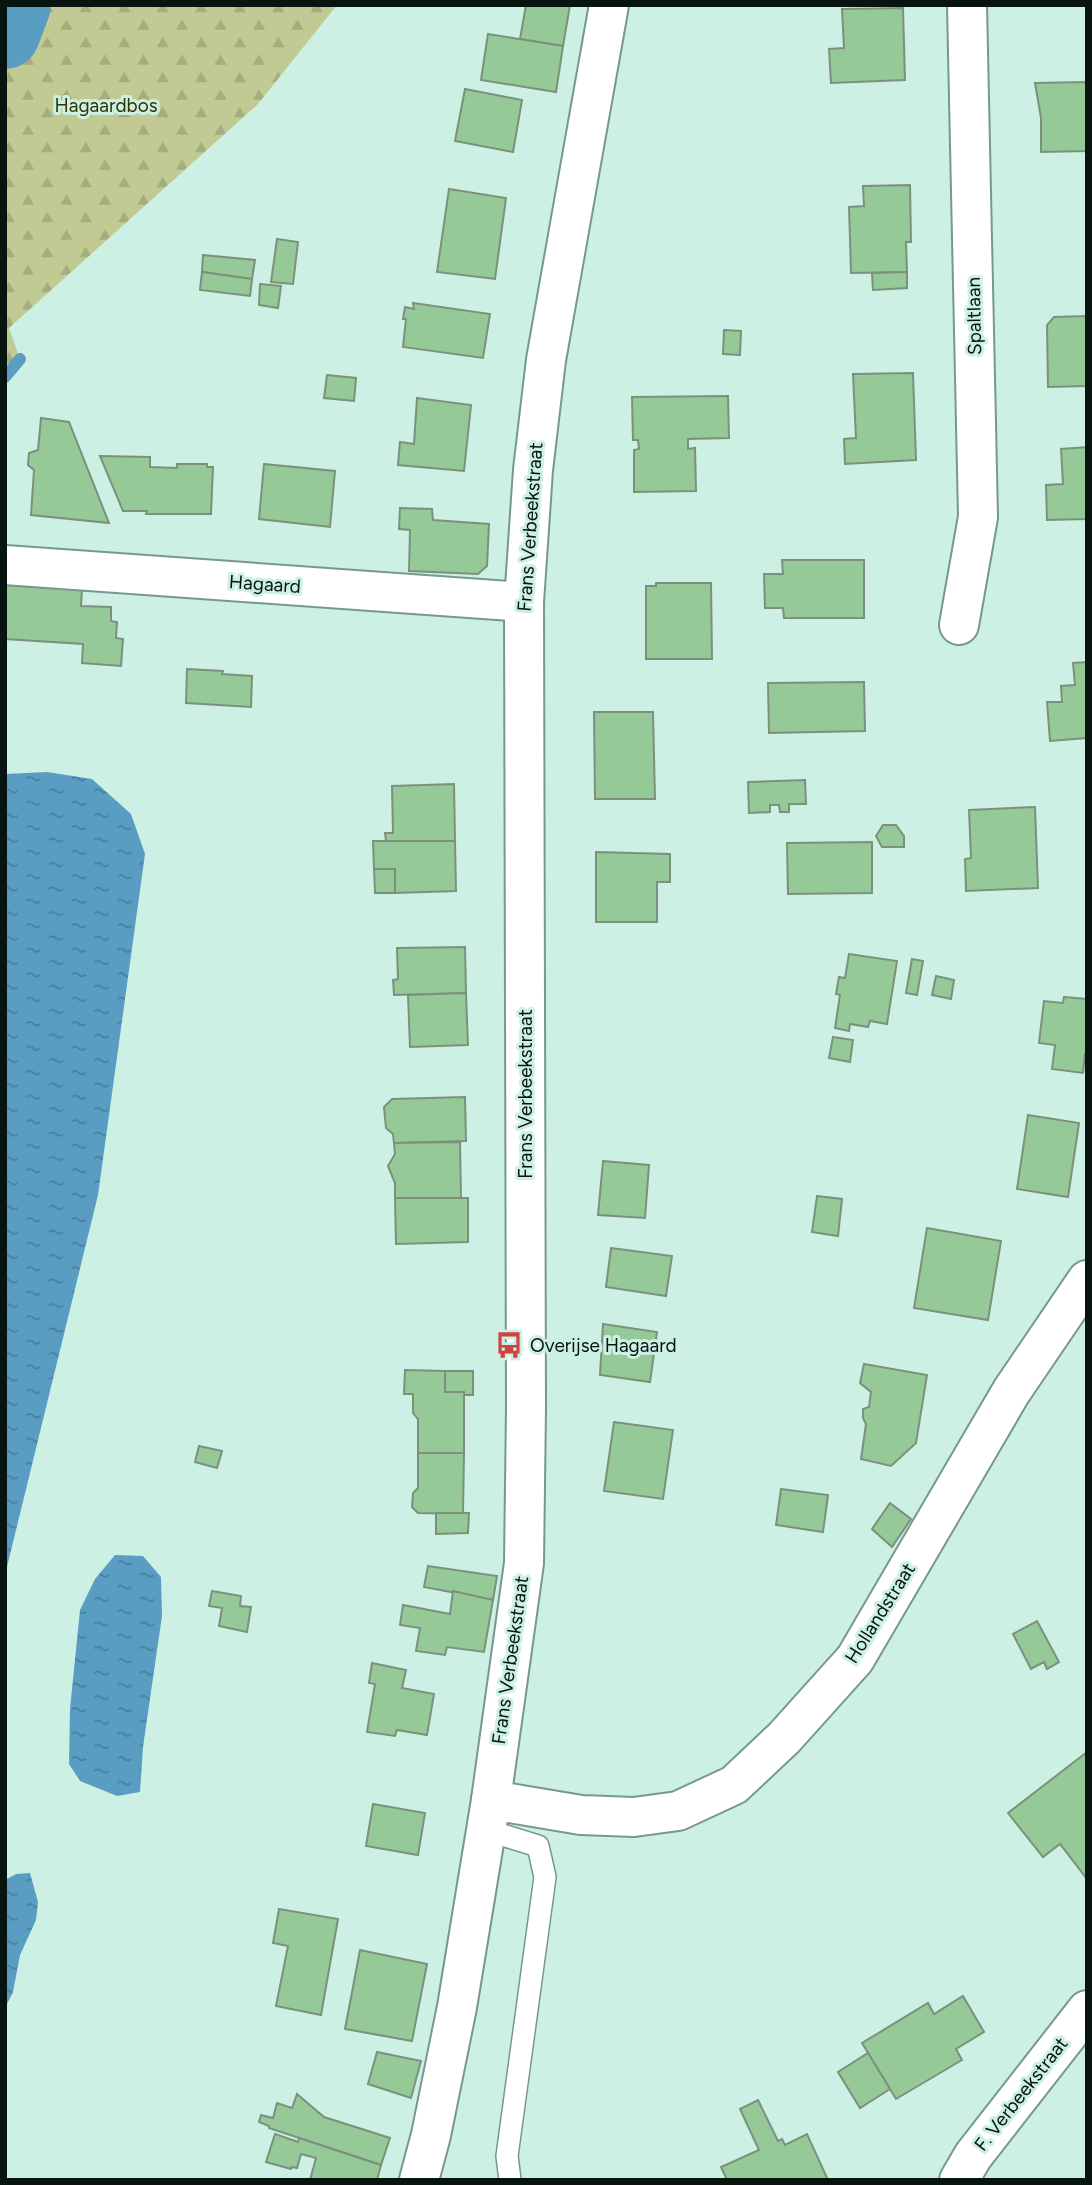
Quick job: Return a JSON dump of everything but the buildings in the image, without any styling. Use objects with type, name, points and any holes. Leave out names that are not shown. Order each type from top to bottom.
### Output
[{"type":"street","name":"Frans Verbeekstraat","points":[[419,2180],[457,2007],[524,1563],[524,602],[533,470],[546,360],[609,5]]},
{"type":"street","name":"Spaltlaan","points":[[959,625],[978,517],[967,5]]},
{"type":"street","name":"Hagaard","points":[[5,565],[524,602]]},
{"type":"street","name":"Hollandstraat","points":[[488,1815],[634,1817],[678,1811],[734,1785],[784,1738],[855,1659],[1011,1392],[1087,1280]]},
{"type":"street","name":"F. Verbeekstraat","points":[[959,2180],[973,2156],[1087,2010]]},
{"type":"lane","points":[[488,1815],[538,1846],[545,1877],[507,2156],[510,2180]]},
{"type":"green space","name":"Hagaardbos","points":[[5,5],[337,5],[258,104],[9,328],[20,359],[5,377]]},
{"type":"water","points":[[47,772],[92,779],[131,814],[145,854],[98,1195],[5,1575],[5,774]]},
{"type":"water","points":[[115,1555],[143,1556],[161,1577],[162,1616],[143,1747],[140,1792],[117,1796],[80,1781],[69,1764],[70,1709],[80,1610],[95,1579]]},
{"type":"water","points":[[30,1873],[38,1902],[36,1920],[20,1955],[13,1992],[5,2008],[5,1880],[16,1874]]},
{"type":"waterway","points":[[5,34],[16,5]]},
{"type":"waterway","points":[[5,377],[20,359]]},
{"type":"place","name":"Overijse Hagaard","points":[[509,1345]]}]
